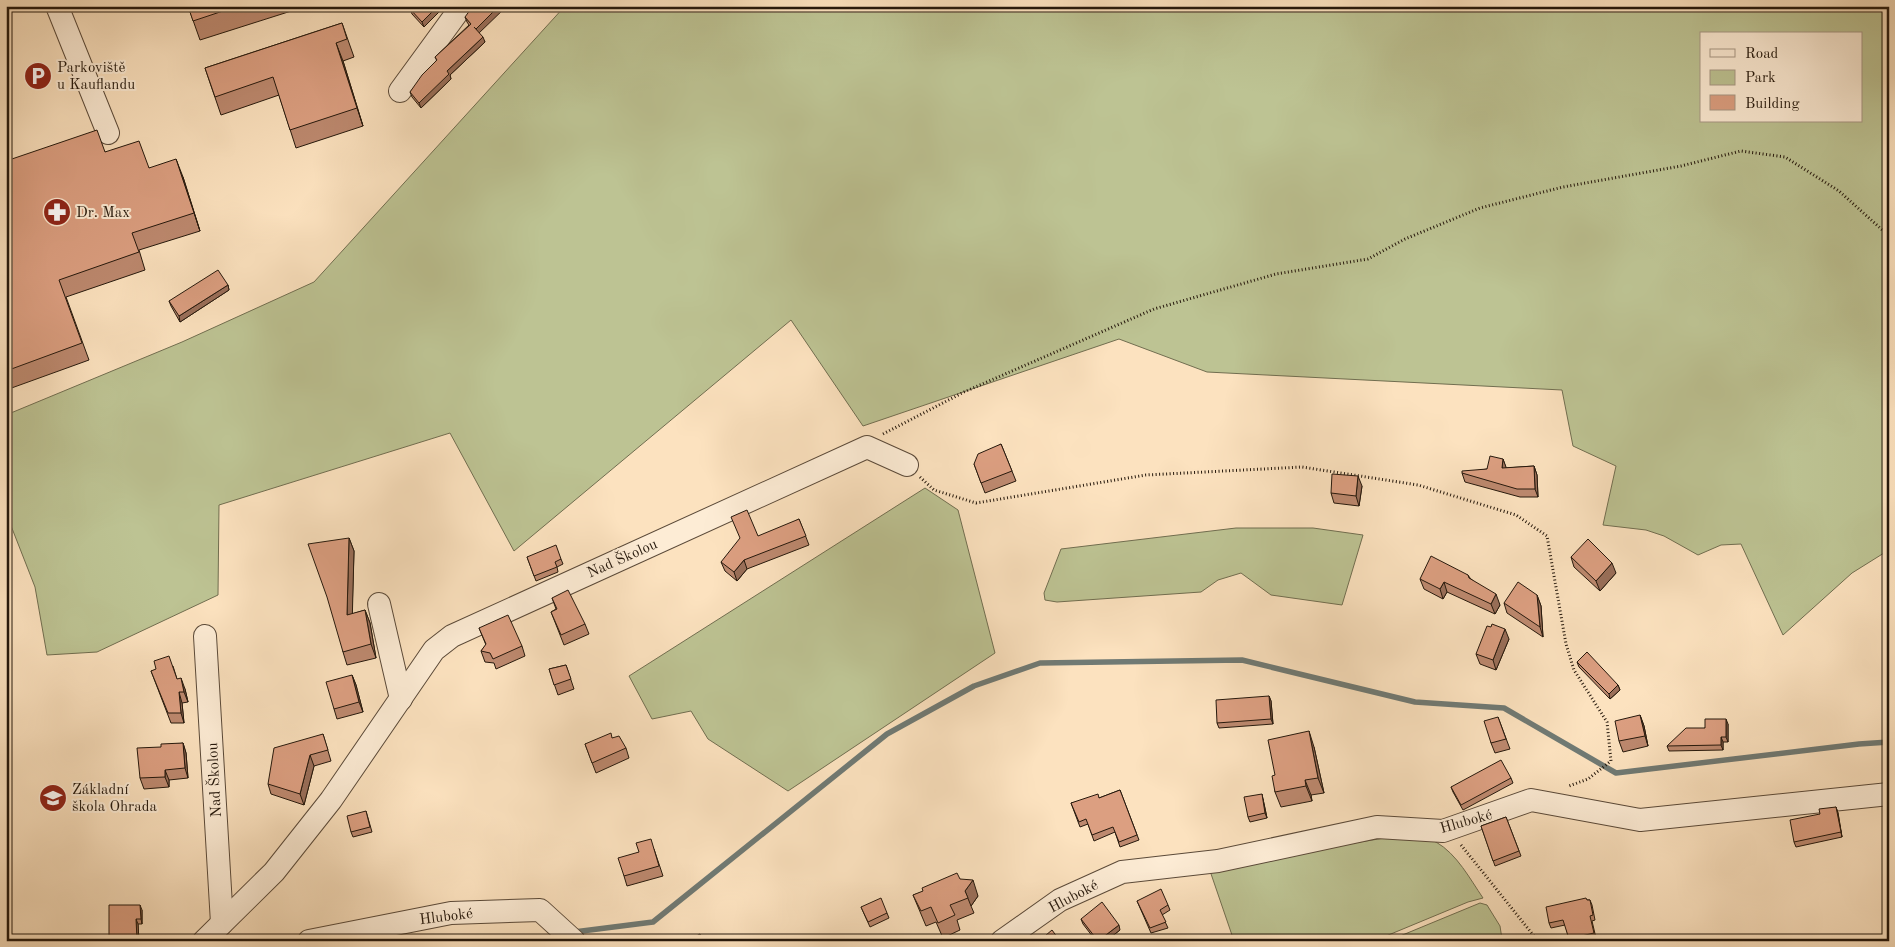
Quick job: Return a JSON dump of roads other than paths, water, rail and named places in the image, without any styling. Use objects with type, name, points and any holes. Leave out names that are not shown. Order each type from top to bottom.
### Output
[{"type":"street","points":[[57,6],[62,12],[108,133]]},
{"type":"street","points":[[400,91],[462,6]]},
{"type":"street","name":"Nad Školou","points":[[204,941],[274,872],[331,800],[434,650],[452,636],[867,447],[907,465]]},
{"type":"street","points":[[379,604],[401,699]]},
{"type":"street","name":"Nad Školou","points":[[205,636],[222,923]]},
{"type":"street","name":"Hluboké","points":[[1002,941],[1060,900],[1122,872],[1218,861],[1377,827],[1443,831],[1532,800],[1640,820],[1889,794]]},
{"type":"street","name":"Hluboké","points":[[309,941],[451,913],[540,910],[574,941]]},
{"type":"waterway","points":[[574,932],[653,922],[887,734],[974,686],[1040,663],[1242,660],[1415,702],[1504,708],[1616,773],[1889,742]]},
{"type":"waterway","points":[[542,941],[560,935]]},
{"type":"place","name":"Parkoviště u Kauflandu","points":[[38,76]]},
{"type":"place","name":"Dr. Max","points":[[57,212]]},
{"type":"place","name":"Základní škola Ohrada","points":[[53,798]]}]
